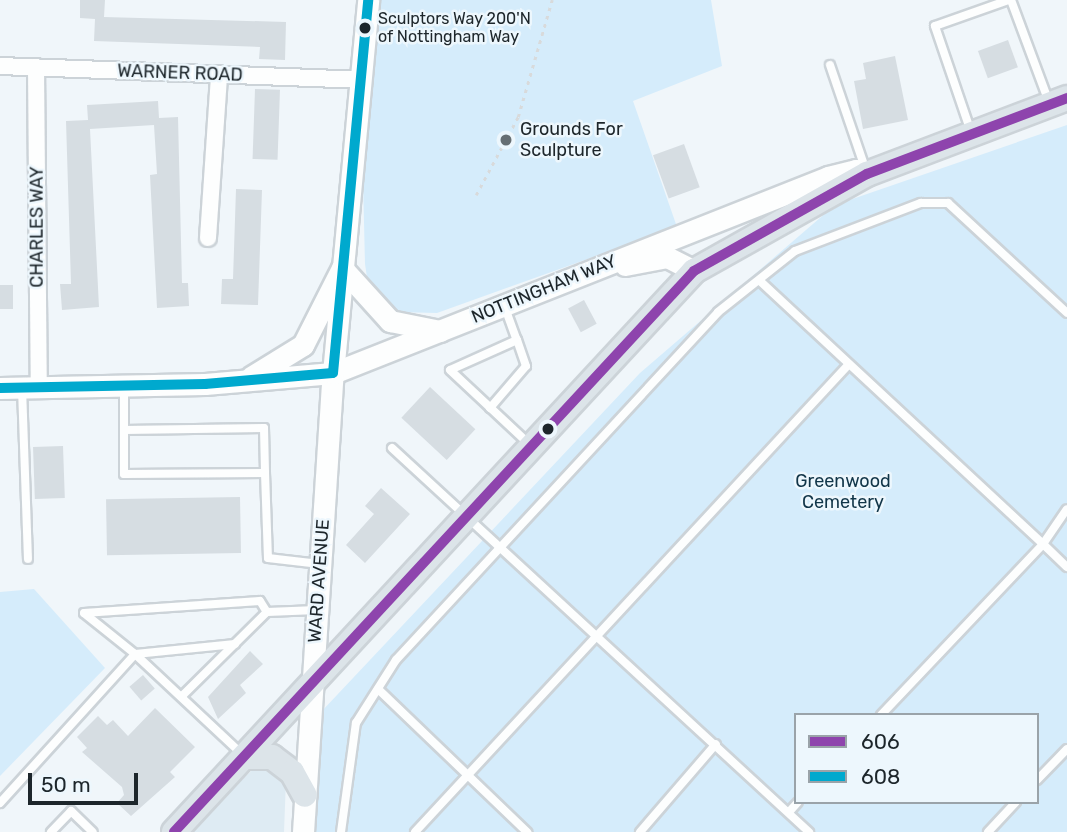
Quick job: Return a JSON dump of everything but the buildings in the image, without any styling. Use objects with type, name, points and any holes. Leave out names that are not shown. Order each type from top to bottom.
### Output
[{"type":"main road","name":"NOTTINGHAM WAY","points":[[867,174],[1058,101]]},
{"type":"main road","points":[[174,832],[533,448],[591,376],[694,271],[867,174]]},
{"type":"main road","points":[[245,757],[272,757],[292,772],[305,795]]},
{"type":"street","name":"WARD AVENUE","points":[[303,832],[333,373],[368,0]]},
{"type":"street","name":"WARNER ROAD","points":[[0,66],[360,80]]},
{"type":"street","name":"CHARLES WAY","points":[[30,388],[36,67]]},
{"type":"street","points":[[208,239],[219,75]]},
{"type":"street","name":"NOTTINGHAM WAY","points":[[0,388],[124,386],[333,373],[828,177],[856,170],[867,174]]},
{"type":"street","points":[[566,281],[667,257],[694,271]]},
{"type":"street","points":[[246,380],[303,345],[342,268],[390,321],[440,331]]},
{"type":"lane","points":[[972,135],[935,26],[1010,0],[1058,101]]},
{"type":"lane","points":[[830,65],[867,174]]},
{"type":"lane","points":[[341,832],[356,723],[396,660],[718,312],[795,251],[921,204],[948,203],[1067,313]]},
{"type":"lane","points":[[760,281],[1067,566]]},
{"type":"lane","points":[[490,408],[526,366],[504,305]]},
{"type":"lane","points":[[517,340],[450,370],[533,448]]},
{"type":"lane","points":[[415,832],[599,637],[849,364]]},
{"type":"lane","points":[[124,386],[124,474],[265,473]]},
{"type":"lane","points":[[28,559],[30,388]]},
{"type":"lane","points":[[124,430],[264,428],[268,558],[321,565]]},
{"type":"lane","points":[[391,448],[497,548],[599,637],[810,832]]},
{"type":"lane","points":[[883,713],[1042,544],[1067,509]]},
{"type":"lane","points":[[245,757],[183,695],[84,612],[260,601],[267,612]]},
{"type":"lane","points":[[183,695],[267,612],[317,610]]},
{"type":"lane","points":[[0,803],[135,654],[235,644]]},
{"type":"lane","points":[[378,689],[527,832]]},
{"type":"lane","points":[[640,832],[716,744]]},
{"type":"lane","points":[[1039,778],[1067,749]]},
{"type":"lane","points":[[789,812],[796,804]]},
{"type":"lane","points":[[988,832],[1014,804]]},
{"type":"lane","points":[[51,832],[71,811],[93,832]]},
{"type":"path","points":[[476,195],[518,117],[552,0]]},
{"type":"shaded area","points":[[261,762],[286,780],[284,832],[186,832]]},
{"type":"green space","name":"Grounds For Sculpture","points":[[378,0],[711,0],[722,66],[633,101],[677,227],[437,313],[396,312],[368,284],[365,264],[363,179]]},
{"type":"green space","name":"Greenwood Cemetery","points":[[1067,125],[1067,832],[298,832],[305,729],[640,373],[835,205]]},
{"type":"green space","points":[[34,589],[105,668],[0,776],[0,592]]},
{"type":"transit line","name":"608","points":[[0,388],[205,384],[333,373],[368,0]]},
{"type":"transit line","name":"606","points":[[174,832],[694,271],[867,174],[1067,98]]},
{"type":"place","name":"Sculptors Way 200'N of Nottingham Way","points":[[365,28]]},
{"type":"place","name":"Grounds For Sculpture","points":[[506,140]]}]
